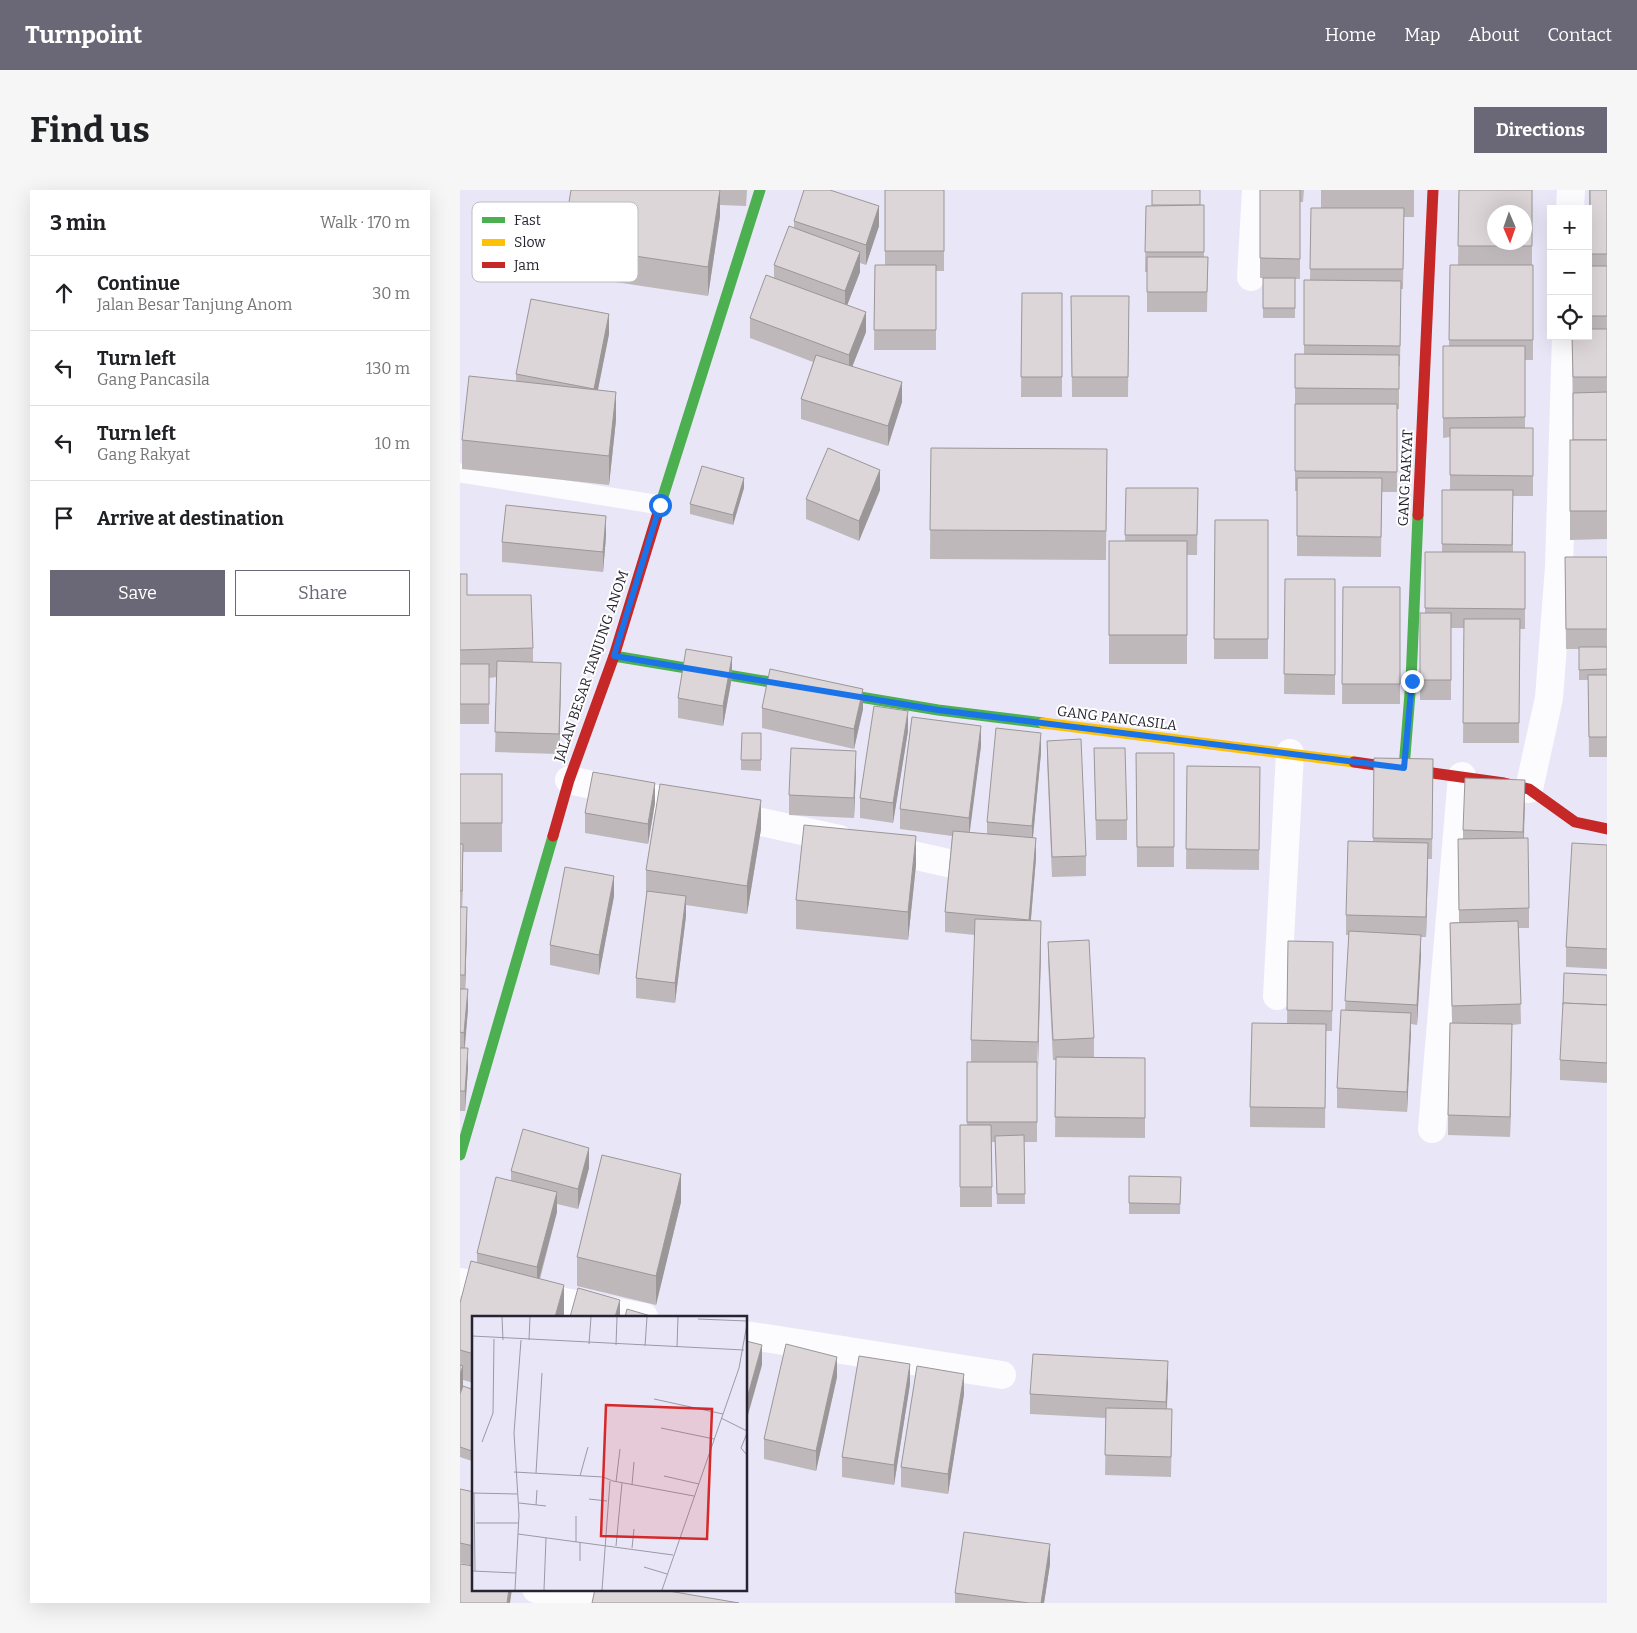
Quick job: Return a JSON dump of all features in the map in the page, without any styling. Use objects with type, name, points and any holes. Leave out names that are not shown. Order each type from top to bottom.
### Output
[{"type":"street","name":"JALAN BESAR TANJUNG ANOM","points":[[460,1155],[569,780],[614,656],[760,190]]},
{"type":"street","points":[[1251,277],[1256,190]]},
{"type":"street","name":"GANG RAKYAT","points":[[1404,768],[1412,681],[1433,190]]},
{"type":"street","points":[[1570,190],[1570,205]]},
{"type":"street","points":[[1529,789],[1549,698],[1559,567],[1566,340]]},
{"type":"street","points":[[1559,567],[1588,569]]},
{"type":"street","name":"GANG PANCASILA","points":[[614,656],[938,710],[1462,776],[1529,789],[1575,822],[1607,829]]},
{"type":"street","points":[[1277,996],[1290,753]]},
{"type":"street","points":[[1432,1129],[1462,776]]},
{"type":"street","points":[[569,780],[948,863]]},
{"type":"street","points":[[460,1282],[639,1316]]},
{"type":"street","points":[[748,1335],[1002,1375]]},
{"type":"street","points":[[542,1590],[617,1603]]},
{"type":"lane","points":[[460,473],[660,505]]},
{"type":"building","points":[[571,190],[720,190],[708,267],[638,256],[638,202],[569,202]]},
{"type":"building","points":[[804,190],[830,190],[879,206],[866,245],[794,221]]},
{"type":"building","points":[[885,190],[944,190],[944,251],[885,251]]},
{"type":"building","points":[[1152,190],[1200,190],[1200,205],[1152,205]]},
{"type":"building","points":[[1260,190],[1300,190],[1300,259],[1260,258]]},
{"type":"building","points":[[1459,190],[1532,190],[1532,205],[1487,205],[1487,246],[1458,246]]},
{"type":"building","points":[[1590,190],[1607,190],[1607,254],[1592,254],[1592,205],[1590,205]]},
{"type":"building","points":[[1204,205],[1204,252],[1145,252],[1146,206]]},
{"type":"building","points":[[1311,208],[1404,208],[1403,269],[1310,269]]},
{"type":"building","points":[[789,226],[860,252],[845,291],[774,265]]},
{"type":"building","points":[[1147,257],[1208,257],[1207,292],[1147,292]]},
{"type":"building","points":[[875,265],[936,265],[936,330],[874,330]]},
{"type":"building","points":[[1450,265],[1533,265],[1533,340],[1449,340]]},
{"type":"building","points":[[1592,266],[1607,266],[1607,316],[1592,316]]},
{"type":"building","points":[[766,275],[866,312],[849,355],[750,318]]},
{"type":"building","points":[[1263,278],[1295,278],[1295,308],[1263,308]]},
{"type":"building","points":[[1304,280],[1401,281],[1400,346],[1304,345]]},
{"type":"building","points":[[1022,293],[1062,293],[1062,377],[1021,377]]},
{"type":"building","points":[[1071,296],[1129,296],[1128,377],[1072,377]]},
{"type":"building","points":[[531,299],[609,314],[594,389],[516,374]]},
{"type":"building","points":[[1592,329],[1607,329],[1607,377],[1573,377],[1572,340],[1592,340]]},
{"type":"building","points":[[1443,346],[1525,346],[1525,417],[1443,418]]},
{"type":"building","points":[[1295,354],[1399,355],[1399,389],[1295,388]]},
{"type":"building","points":[[816,355],[902,382],[888,426],[801,399]]},
{"type":"building","points":[[469,376],[616,392],[609,456],[462,440]]},
{"type":"building","points":[[1607,392],[1607,440],[1573,440],[1573,393]]},
{"type":"building","points":[[1295,404],[1397,404],[1397,472],[1295,471]]},
{"type":"building","points":[[1450,428],[1533,428],[1533,476],[1450,475]]},
{"type":"building","points":[[1570,440],[1607,440],[1607,511],[1570,511]]},
{"type":"building","points":[[828,448],[880,470],[859,521],[806,499]]},
{"type":"building","points":[[931,448],[1107,449],[1106,531],[930,530]]},
{"type":"building","points":[[702,466],[744,478],[733,515],[690,504]]},
{"type":"building","points":[[1297,478],[1382,478],[1381,537],[1297,536]]},
{"type":"building","points":[[1126,488],[1198,488],[1197,535],[1125,535]]},
{"type":"building","points":[[1442,490],[1513,490],[1512,545],[1442,544]]},
{"type":"building","points":[[506,505],[606,516],[603,552],[502,542]]},
{"type":"building","points":[[1215,520],[1268,520],[1268,639],[1214,639]]},
{"type":"building","points":[[1109,541],[1187,541],[1187,635],[1109,635]]},
{"type":"building","points":[[1425,552],[1525,552],[1525,609],[1425,608]]},
{"type":"building","points":[[1565,557],[1607,557],[1607,629],[1566,629]]},
{"type":"building","points":[[460,574],[467,574],[467,595],[531,595],[533,648],[460,650]]},
{"type":"building","points":[[1285,579],[1335,579],[1335,675],[1284,674]]},
{"type":"building","points":[[1343,587],[1400,587],[1400,684],[1342,684]]},
{"type":"building","points":[[1420,613],[1451,613],[1451,680],[1420,680]]},
{"type":"building","points":[[1464,619],[1520,619],[1519,723],[1463,723]]},
{"type":"building","points":[[1579,647],[1607,647],[1607,669],[1579,670]]},
{"type":"building","points":[[686,649],[732,657],[723,706],[678,698]]},
{"type":"building","points":[[497,661],[561,663],[559,734],[495,732]]},
{"type":"building","points":[[460,664],[489,664],[489,704],[460,704]]},
{"type":"building","points":[[770,669],[863,689],[854,729],[762,708]]},
{"type":"building","points":[[1588,675],[1607,675],[1607,737],[1589,737]]},
{"type":"building","points":[[874,706],[908,711],[893,803],[860,798]]},
{"type":"building","points":[[912,717],[981,726],[969,818],[900,809]]},
{"type":"building","points":[[996,728],[1041,733],[1032,826],[987,822]]},
{"type":"building","points":[[742,733],[761,733],[761,760],[741,760]]},
{"type":"building","points":[[1081,739],[1086,856],[1052,857],[1047,741]]},
{"type":"building","points":[[791,748],[856,751],[854,798],[789,795]]},
{"type":"building","points":[[1094,748],[1125,748],[1127,820],[1096,820]]},
{"type":"building","points":[[1136,753],[1174,753],[1174,847],[1137,847]]},
{"type":"building","points":[[1374,758],[1433,759],[1432,839],[1373,838]]},
{"type":"building","points":[[1187,766],[1260,767],[1259,850],[1186,849]]},
{"type":"building","points":[[593,772],[655,783],[648,824],[585,813]]},
{"type":"building","points":[[460,774],[502,774],[502,823],[460,823]]},
{"type":"building","points":[[1465,778],[1525,780],[1523,832],[1463,830]]},
{"type":"building","points":[[660,784],[761,800],[747,886],[646,870]]},
{"type":"building","points":[[804,825],[916,836],[908,912],[796,900]]},
{"type":"building","points":[[953,831],[1036,838],[1029,920],[945,912]]},
{"type":"building","points":[[1528,838],[1529,908],[1459,910],[1458,839]]},
{"type":"building","points":[[1348,841],[1428,843],[1426,917],[1346,915]]},
{"type":"building","points":[[1572,843],[1607,845],[1607,949],[1566,947]]},
{"type":"building","points":[[460,844],[463,844],[462,891],[460,891]]},
{"type":"building","points":[[565,867],[614,876],[599,955],[550,945]]},
{"type":"building","points":[[647,891],[686,896],[675,983],[636,978]]},
{"type":"building","points":[[460,907],[467,907],[465,975],[460,975]]},
{"type":"building","points":[[975,919],[1041,921],[1038,1042],[971,1040]]},
{"type":"building","points":[[1518,921],[1521,1004],[1452,1006],[1450,923]]},
{"type":"building","points":[[1349,931],[1421,935],[1417,1005],[1345,1001]]},
{"type":"building","points":[[1089,940],[1094,1038],[1053,1040],[1048,942]]},
{"type":"building","points":[[1288,941],[1333,942],[1332,1011],[1287,1010]]},
{"type":"building","points":[[1564,973],[1607,975],[1607,1005],[1563,1003]]},
{"type":"building","points":[[460,989],[468,989],[464,1033],[460,1032]]},
{"type":"building","points":[[1563,1003],[1607,1005],[1607,1063],[1560,1060]]},
{"type":"building","points":[[1341,1010],[1411,1013],[1407,1092],[1337,1088]]},
{"type":"building","points":[[1252,1023],[1326,1024],[1325,1108],[1250,1107]]},
{"type":"building","points":[[1450,1023],[1512,1024],[1510,1117],[1448,1115]]},
{"type":"building","points":[[460,1048],[468,1048],[465,1091],[460,1091]]},
{"type":"building","points":[[1056,1057],[1145,1058],[1145,1118],[1055,1117]]},
{"type":"building","points":[[967,1062],[1037,1062],[1037,1122],[967,1122]]},
{"type":"building","points":[[960,1125],[991,1125],[992,1187],[960,1187]]},
{"type":"building","points":[[523,1129],[589,1148],[578,1189],[511,1171]]},
{"type":"building","points":[[1024,1135],[1025,1194],[997,1194],[995,1136]]},
{"type":"building","points":[[602,1155],[681,1174],[656,1276],[577,1257]]},
{"type":"building","points":[[1129,1176],[1181,1177],[1180,1204],[1129,1203]]},
{"type":"building","points":[[496,1177],[557,1192],[537,1267],[477,1253]]},
{"type":"building","points":[[471,1261],[564,1285],[555,1316],[472,1316],[472,1353],[460,1350],[460,1303]]},
{"type":"building","points":[[578,1288],[620,1300],[615,1316],[570,1316]]},
{"type":"building","points":[[627,1309],[651,1316],[625,1316]]},
{"type":"building","points":[[748,1342],[762,1345],[748,1395]]},
{"type":"building","points":[[786,1344],[837,1357],[816,1451],[764,1439]]},
{"type":"building","points":[[1033,1354],[1168,1361],[1166,1402],[1030,1394]]},
{"type":"building","points":[[859,1356],[910,1364],[894,1465],[842,1457]]},
{"type":"building","points":[[917,1366],[964,1374],[948,1474],[901,1467]]},
{"type":"building","points":[[463,1386],[472,1389],[472,1451],[460,1447],[460,1394]]},
{"type":"building","points":[[1106,1408],[1172,1409],[1171,1457],[1105,1455]]},
{"type":"building","points":[[460,1489],[472,1492],[472,1546],[460,1543]]},
{"type":"building","points":[[964,1532],[1050,1544],[1041,1603],[955,1593]]},
{"type":"building","points":[[460,1564],[472,1566],[472,1590],[509,1590],[507,1603],[460,1603]]},
{"type":"building","points":[[595,1590],[663,1590],[739,1603],[592,1603]]},
{"type":"traffic: fast","points":[[660,506],[760,190]]},
{"type":"traffic: fast","points":[[1404,768],[1411,681],[1418,515]]},
{"type":"traffic: fast","points":[[614,656],[938,710],[1043,723]]},
{"type":"traffic: fast","points":[[460,1155],[553,836]]},
{"type":"traffic: slow","points":[[1043,723],[1354,762]]},
{"type":"traffic: jam","points":[[1418,515],[1433,190]]},
{"type":"traffic: jam","points":[[553,836],[569,780],[614,656],[660,506]]},
{"type":"traffic: jam","points":[[1354,762],[1504,783],[1529,789],[1575,822],[1607,829]]},
{"type":"route","points":[[660,505],[614,656],[938,710],[1404,768],[1412,681]]}]
